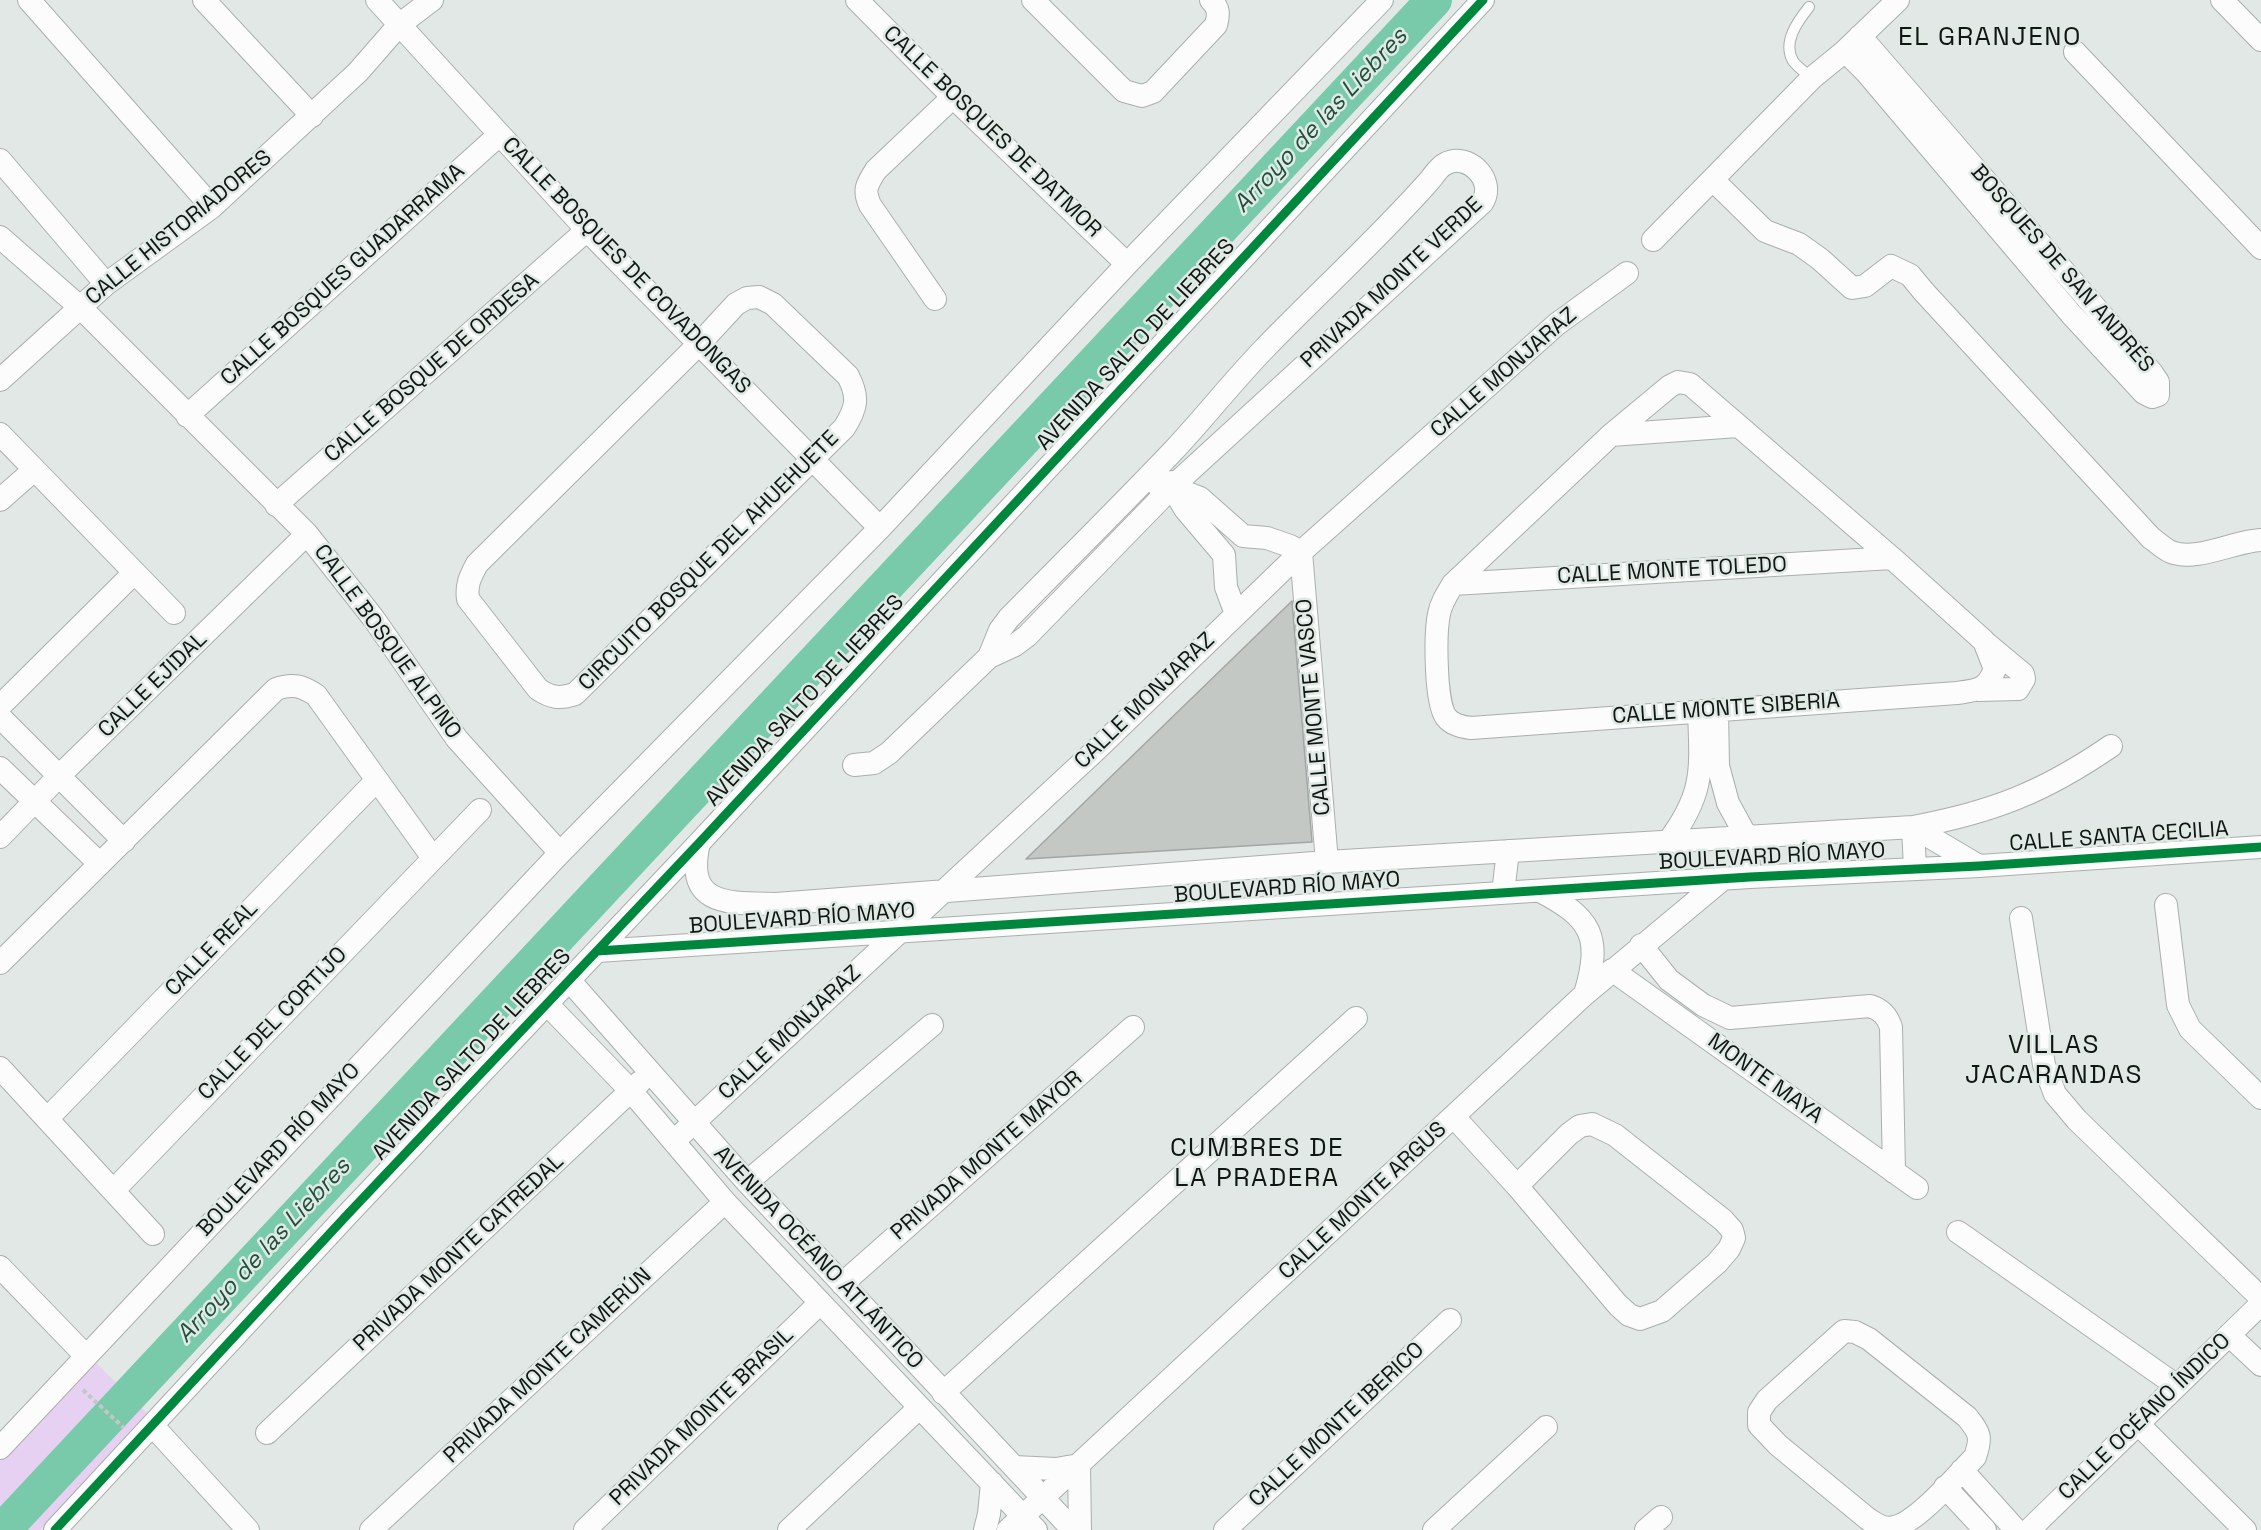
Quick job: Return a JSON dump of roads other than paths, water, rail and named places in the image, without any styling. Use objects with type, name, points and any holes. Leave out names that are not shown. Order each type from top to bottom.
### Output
[{"type":"street","points":[[28,0],[212,207]]},
{"type":"street","points":[[204,0],[312,116]]},
{"type":"street","name":"CALLE BOSQUES DE COVADONGAS","points":[[377,0],[587,230],[880,528]]},
{"type":"street","name":"CALLE HISTORIADORES","points":[[0,380],[106,284],[212,207],[358,72],[399,25],[432,0]]},
{"type":"street","name":"CALLE BOSQUES DE DATMOR","points":[[857,0],[953,97],[1127,264]]},
{"type":"street","points":[[1033,0],[1124,91],[1142,96],[1153,92],[1216,25],[1219,15],[1217,6],[1211,0]]},
{"type":"street","points":[[560,853],[880,528],[1127,264],[1382,0]]},
{"type":"street","name":"AVENIDA SALTO DE LIEBRES","points":[[152,1425],[699,843],[1483,0]]},
{"type":"street","points":[[1653,240],[1812,78],[1898,0]]},
{"type":"street","points":[[2222,0],[2261,40]]},
{"type":"street","name":"BOSQUES DE SAN ANDRÉS","points":[[1852,43],[2107,320],[2158,382],[2159,391],[2156,397],[2144,393],[2090,334],[1866,72],[1852,43]]},
{"type":"street","points":[[2075,52],[2261,248]]},
{"type":"street","points":[[935,299],[870,205],[865,193],[867,183],[876,170],[953,97]]},
{"type":"street","name":"CALLE BOSQUES GUADARRAMA","points":[[187,416],[500,135]]},
{"type":"street","points":[[0,160],[106,284]]},
{"type":"street","name":"PRIVADA MONTE VERDE","points":[[854,765],[874,763],[889,753],[989,657],[1015,645],[1027,636],[1172,487],[1482,202],[1488,188],[1485,178],[1479,171],[1465,162],[1455,161],[1444,164],[1406,208],[1263,350],[1173,451],[1009,618],[1000,630],[989,657]]},
{"type":"street","points":[[1713,180],[1765,231],[1799,244],[1820,259],[1852,288],[1865,286],[1891,266],[1910,275],[2143,530],[2172,552],[2198,554],[2261,540]]},
{"type":"street","name":"CALLE BOSQUE DE ORDESA","points":[[276,505],[587,230]]},
{"type":"street","name":"CALLE BOSQUE ALPINO","points":[[0,237],[81,308],[307,534],[374,619],[457,739],[560,853]]},
{"type":"street","name":"CALLE MONJARAZ","points":[[674,1141],[1096,750],[1301,552],[1557,324],[1627,273]]},
{"type":"street","name":"CIRCUITO BOSQUE DEL AHUEHUETE","points":[[759,297],[773,304],[848,376],[854,389],[856,400],[852,416],[844,428],[813,458],[575,694],[564,698],[550,697],[538,689],[468,600],[466,587],[477,564],[700,343],[736,304],[747,298],[759,297]]},
{"type":"street","points":[[2090,334],[2107,320]]},
{"type":"street","name":"CALLE MONTE SIBERIA","points":[[1684,382],[1690,384],[1738,426],[1892,558],[1984,641],[1995,669],[1986,686],[1977,690],[1461,727],[1447,718],[1439,691],[1437,628],[1439,612],[1453,585],[1611,435],[1670,386],[1684,382]]},
{"type":"street","points":[[1611,435],[1738,426]]},
{"type":"street","points":[[0,434],[174,613]]},
{"type":"street","points":[[1173,451],[1172,487],[1185,509],[1224,555]]},
{"type":"street","points":[[0,500],[34,470]]},
{"type":"street","points":[[1138,487],[1172,487],[1200,498],[1243,536]]},
{"type":"street","name":"CALLE EJIDAL","points":[[0,837],[59,776],[307,534]]},
{"type":"street","points":[[1236,614],[1226,587],[1224,555],[1231,542],[1243,536],[1268,538],[1285,543],[1301,552]]},
{"type":"street","name":"CALLE MONTE VASCO","points":[[1301,552],[1327,862]]},
{"type":"street","name":"CALLE MONTE TOLEDO","points":[[1453,585],[1892,558]]},
{"type":"street","points":[[0,706],[135,573]]},
{"type":"street","points":[[1977,690],[2018,689],[2024,679],[2023,674],[1984,641]]},
{"type":"street","points":[[0,963],[276,689],[287,686],[301,686],[316,695],[433,858]]},
{"type":"street","points":[[1708,711],[1722,785],[1728,803],[1746,837],[1750,877]]},
{"type":"street","points":[[1668,842],[1685,817],[1697,789],[1708,711]]},
{"type":"street","points":[[0,717],[124,841]]},
{"type":"street","name":"BOULEVARD RÍO MAYO","points":[[699,843],[695,861],[696,876],[702,887],[714,898],[726,902],[776,904],[1327,862],[1913,827],[1955,819],[1997,807],[2027,795],[2075,770],[2111,746]]},
{"type":"street","points":[[0,768],[100,864]]},
{"type":"street","name":"CALLE REAL","points":[[47,1119],[376,780]]},
{"type":"street","name":"CALLE DEL CORTIJO","points":[[114,1190],[480,810]]},
{"type":"street","points":[[1913,827],[1915,869]]},
{"type":"street","name":"BOULEVARD RÍO MAYO","points":[[1913,827],[1979,866]]},
{"type":"street","name":"CALLE SANTA CECILIA","points":[[1979,866],[2261,847]]},
{"type":"street","points":[[1503,893],[1508,851]]},
{"type":"street","name":"BOULEVARD RÍO MAYO","points":[[0,1448],[560,853]]},
{"type":"street","name":"BOULEVARD RÍO MAYO","points":[[597,951],[1724,878],[1979,866]]},
{"type":"street","name":"CALLE MONTE ARGUS","points":[[1023,1525],[1044,1497],[1585,994],[1724,878]]},
{"type":"street","points":[[1540,891],[1563,903],[1579,916],[1590,934],[1594,954],[1585,994]]},
{"type":"street","points":[[2166,905],[2178,1005],[2190,1029],[2261,1098]]},
{"type":"street","points":[[2021,918],[2044,1065],[2055,1094],[2077,1120],[2261,1298]]},
{"type":"street","name":"MONTE MAYA","points":[[1641,945],[1669,980],[1702,1005],[1730,1017],[1870,1006],[1887,1016],[1891,1028],[1894,1172]]},
{"type":"street","name":"MONTE MAYA","points":[[1612,970],[1917,1188]]},
{"type":"street","name":"AVENIDA OCÉANO ATLÁNTICO","points":[[569,980],[747,1182],[1073,1530]]},
{"type":"street","name":"AVENIDA OCÉANO ATLÁNTICO","points":[[547,1004],[631,1091],[725,1202],[992,1484],[1023,1525]]},
{"type":"street","points":[[1690,1026],[1702,1005]]},
{"type":"street","points":[[943,1392],[1356,1018]]},
{"type":"street","points":[[747,1182],[932,1025]]},
{"type":"street","name":"PRIVADA MONTE MAYOR","points":[[842,1284],[1133,1028]]},
{"type":"street","points":[[0,1068],[153,1234]]},
{"type":"street","name":"PRIVADA MONTE CATREDAL","points":[[267,1433],[650,1073]]},
{"type":"street","points":[[1454,1118],[1517,1186],[1629,1315],[1640,1319],[1662,1311],[1717,1263],[1729,1249],[1734,1238],[1732,1230],[1723,1220],[1615,1135],[1592,1124],[1580,1126],[1569,1134],[1517,1186]]},
{"type":"street","name":"PRIVADA MONTE CAMERÚN","points":[[371,1530],[725,1202]]},
{"type":"street","points":[[1958,1232],[2177,1386]]},
{"type":"street","points":[[0,1267],[86,1356]]},
{"type":"street","name":"PRIVADA MONTE BRASIL","points":[[585,1530],[820,1303]]},
{"type":"street","name":"CALLE OCÉANO ÍNDICO","points":[[2042,1526],[2138,1424],[2261,1304]]},
{"type":"street","name":"CALLE MONTE IBERICO","points":[[1225,1530],[1450,1320]]},
{"type":"street","points":[[1844,1332],[1856,1332],[1869,1339],[1967,1417],[1978,1432],[1980,1444],[1975,1457],[1945,1487],[1914,1518],[1894,1528],[1880,1527],[1766,1435],[1759,1425],[1759,1412],[1767,1400],[1834,1339],[1844,1332]]},
{"type":"street","points":[[2229,1335],[2261,1365]]},
{"type":"street","points":[[789,1530],[919,1408]]},
{"type":"street","points":[[2138,1424],[2245,1530]]},
{"type":"street","points":[[55,1530],[152,1425],[248,1530]]},
{"type":"street","points":[[1434,1530],[1546,1427]]},
{"type":"street","points":[[1014,1467],[1056,1469],[1079,1465],[1080,1530]]},
{"type":"street","points":[[1962,1470],[2016,1530]]},
{"type":"street","points":[[985,1530],[992,1484]]},
{"type":"street","points":[[1945,1487],[1986,1530]]},
{"type":"lane","points":[[1809,7],[1791,34],[1789,51],[1794,62],[1812,78]]},
{"type":"waterway","name":"Arroyo de las Liebres","points":[[3,1530],[1434,0]]},
{"type":"district","name":"EL GRANJENO","points":[[1990,38]]},
{"type":"district","name":"VILLAS JACARANDAS","points":[[2054,1061]]},
{"type":"district","name":"CUMBRES DE LA PRADERA","points":[[1257,1164]]}]
